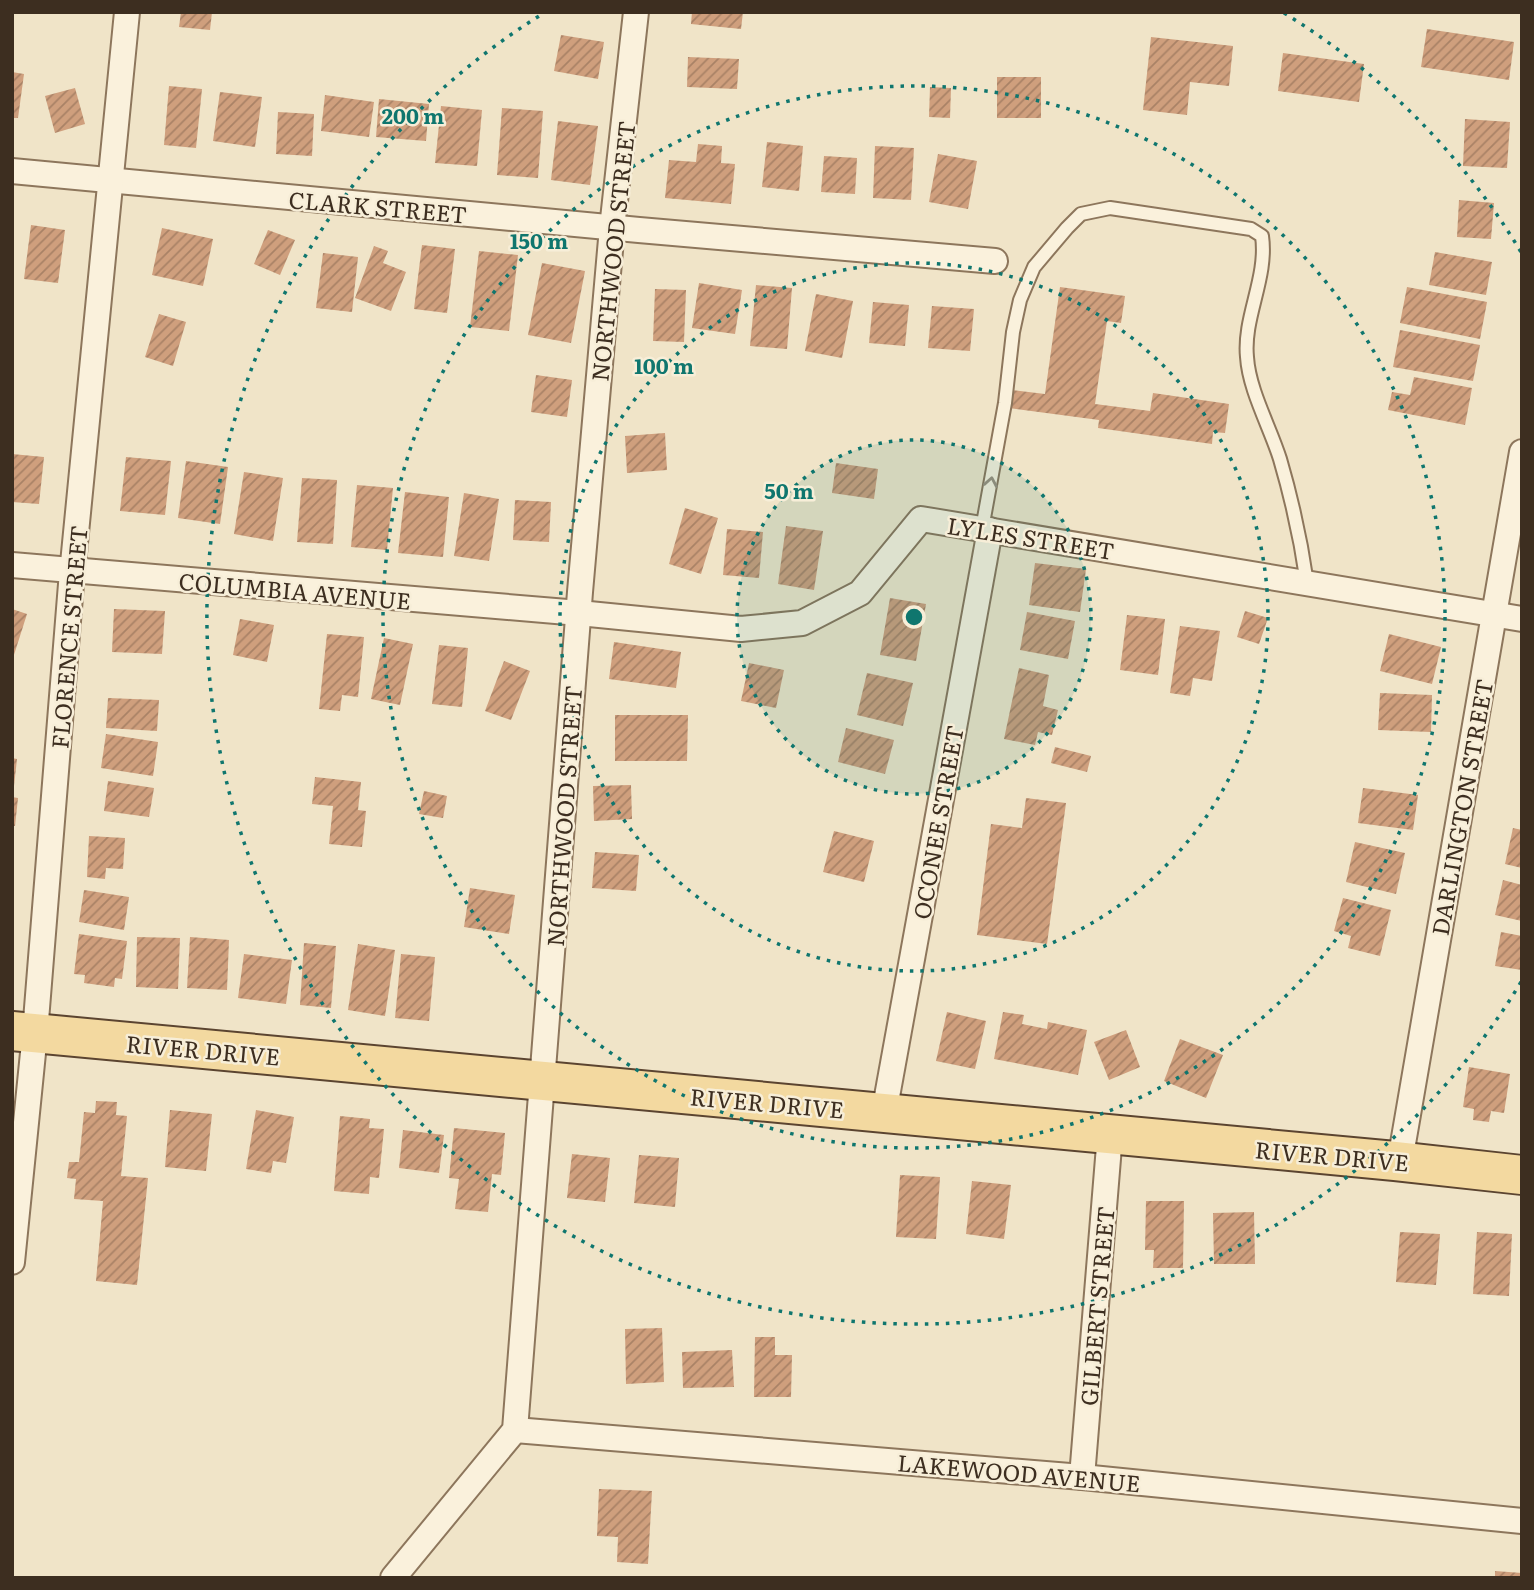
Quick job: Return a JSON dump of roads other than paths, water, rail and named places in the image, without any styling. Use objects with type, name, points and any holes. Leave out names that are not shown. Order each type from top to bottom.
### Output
[{"type":"main road","name":"RIVER DRIVE","points":[[24,1032],[1400,1161],[1522,1175]]},
{"type":"street","name":"FLORENCE STREET","points":[[12,1262],[24,1032],[127,12]]},
{"type":"street","name":"NORTHWOOD STREET","points":[[515,1430],[579,613],[612,228],[636,12]]},
{"type":"street","name":"CLARK STREET","points":[[12,171],[995,261]]},
{"type":"street","name":"DARLINGTON STREET","points":[[1400,1161],[1522,452]]},
{"type":"street","name":"LYLES STREET","points":[[579,613],[741,629],[802,623],[860,593],[921,519],[1522,619]]},
{"type":"street","name":"OCONEE STREET","points":[[884,1113],[986,530]]},
{"type":"street","name":"COLUMBIA AVENUE","points":[[12,565],[579,613]]},
{"type":"street","name":"GILBERT STREET","points":[[1082,1477],[1110,1134]]},
{"type":"street","name":"LAKEWOOD AVENUE","points":[[515,1430],[1082,1477],[1522,1521]]},
{"type":"street","points":[[393,1578],[515,1430]]},
{"type":"lane","points":[[986,530],[1013,332],[1020,300],[1034,267],[1081,214],[1110,208],[1251,229],[1262,236],[1264,250],[1263,266],[1251,316],[1247,357],[1300,531],[1307,583]]}]
